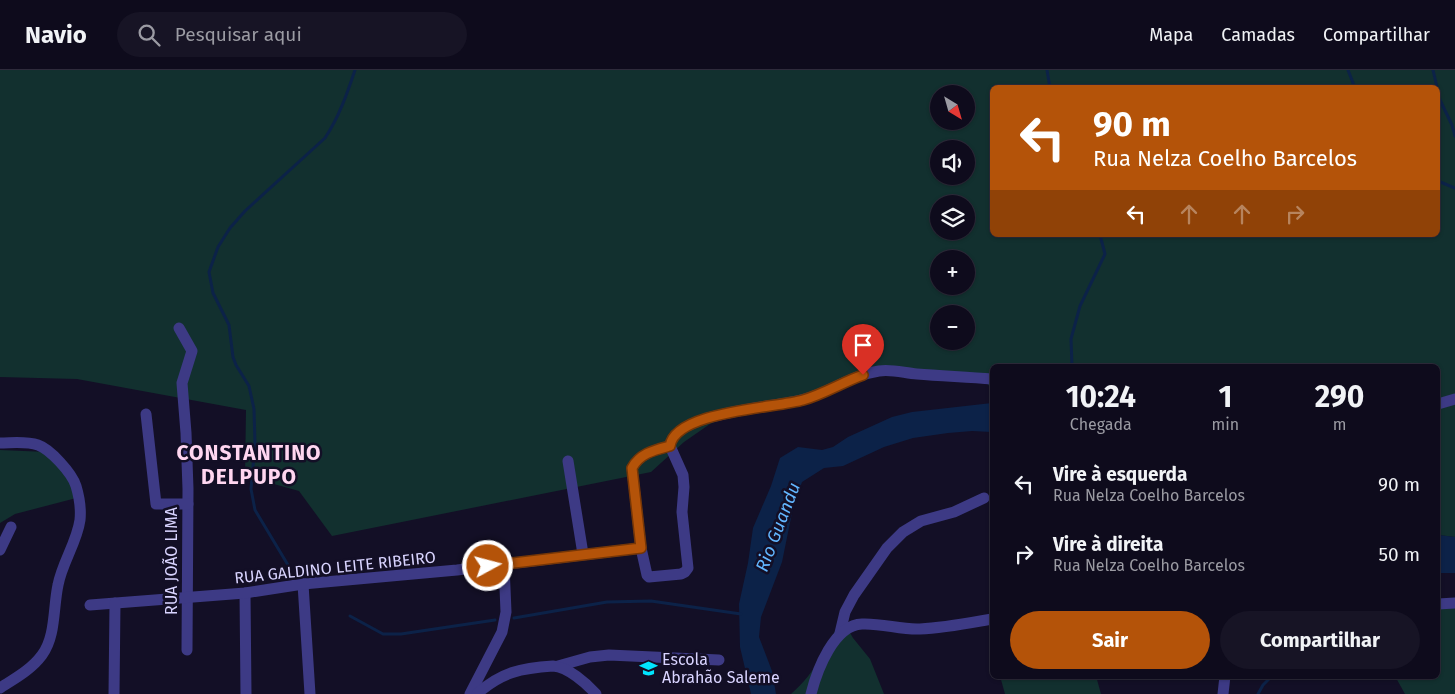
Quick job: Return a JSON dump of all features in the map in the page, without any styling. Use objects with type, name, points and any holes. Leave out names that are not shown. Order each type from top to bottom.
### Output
[{"type":"street","name":"RUA JOÃO LIMA","points":[[179,328],[192,351],[182,382],[188,504],[187,650]]},
{"type":"street","points":[[670,446],[643,456],[632,468],[641,548],[649,577],[680,574],[687,570],[682,512],[683,475],[670,443],[676,435],[688,426],[729,412],[816,396],[852,379],[878,371],[890,370],[915,374],[990,379]]},
{"type":"street","points":[[1440,403],[1455,399]]},
{"type":"street","points":[[146,414],[156,504],[188,504]]},
{"type":"street","points":[[0,443],[30,442],[40,445],[56,458],[76,484],[80,520],[62,568],[57,587],[50,636],[43,654],[29,669],[0,688]]},
{"type":"street","points":[[568,461],[583,554]]},
{"type":"street","points":[[811,694],[823,662],[840,633],[845,612],[854,595],[887,548],[903,532],[921,521],[954,512],[984,498]]},
{"type":"street","points":[[0,550],[11,527]]},
{"type":"street","name":"RUA GALDINO LEITE RIBEIRO","points":[[90,605],[245,593],[303,584],[457,570],[641,548]]},
{"type":"street","points":[[470,694],[502,632],[506,612],[504,564]]},
{"type":"street","points":[[303,584],[310,694]]},
{"type":"street","points":[[245,593],[246,694]]},
{"type":"street","points":[[114,694],[115,603]]},
{"type":"street","points":[[1440,604],[1455,603]]},
{"type":"street","points":[[840,633],[860,624],[920,629],[990,619]]},
{"type":"street","points":[[477,694],[511,672],[538,667],[558,666],[590,657],[609,655],[719,660]]},
{"type":"street","points":[[558,666],[580,680],[596,694]]},
{"type":"street","points":[[1224,694],[1225,679]]},
{"type":"green space","points":[[0,70],[1455,70],[1455,537],[1440,535],[1440,364],[990,364],[990,387],[984,379],[876,371],[813,395],[742,411],[710,424],[684,442],[651,472],[332,536],[299,491],[245,476],[246,410],[77,379],[0,377]]},
{"type":"green space","points":[[0,450],[47,452],[84,496],[15,514],[0,523]]},
{"type":"green space","points":[[1440,606],[1455,606],[1455,694],[1405,694],[1397,679],[1440,679]]},
{"type":"green space","points":[[842,619],[853,638],[870,659],[884,694],[791,694],[808,677]]},
{"type":"green space","points":[[1001,679],[1097,679],[1101,694],[1005,694]]},
{"type":"water","name":"Rio Guandu","points":[[990,403],[990,432],[972,431],[913,438],[884,447],[843,466],[824,468],[802,482],[793,508],[782,562],[761,617],[759,637],[772,671],[776,694],[751,694],[740,647],[739,604],[753,528],[771,486],[780,458],[798,447],[822,450],[833,447],[848,437],[892,417],[912,412]]},
{"type":"water","points":[[1440,535],[1455,537],[1455,573],[1440,573]]},
{"type":"waterway","points":[[288,565],[255,510],[251,489],[255,444],[254,409],[249,386],[233,357],[229,325],[213,293],[209,272],[218,247],[230,228],[245,211],[325,138],[339,114],[355,70]]},
{"type":"waterway","points":[[1047,70],[1050,85]]},
{"type":"waterway","points":[[1348,70],[1354,85]]},
{"type":"waterway","points":[[1433,70],[1436,85]]},
{"type":"waterway","points":[[1440,100],[1455,136]]},
{"type":"waterway","points":[[1440,182],[1455,188]]},
{"type":"waterway","points":[[1072,364],[1071,339],[1080,306],[1105,254],[1101,237]]},
{"type":"waterway","points":[[514,618],[607,602],[651,601],[741,614]]},
{"type":"waterway","points":[[350,616],[383,634],[401,634],[495,620]]},
{"type":"waterway","points":[[1258,694],[1269,679]]},
{"type":"place","name":"Escola Abrahão Saleme","points":[[648,668]]},
{"type":"district","name":"CONSTANTINO DELPUPO","points":[[249,465]]},
{"type":"route","points":[[488,566],[641,548],[632,468],[643,456],[670,446],[670,443],[680,431],[698,421],[729,412],[794,403],[816,396],[863,375]]}]
